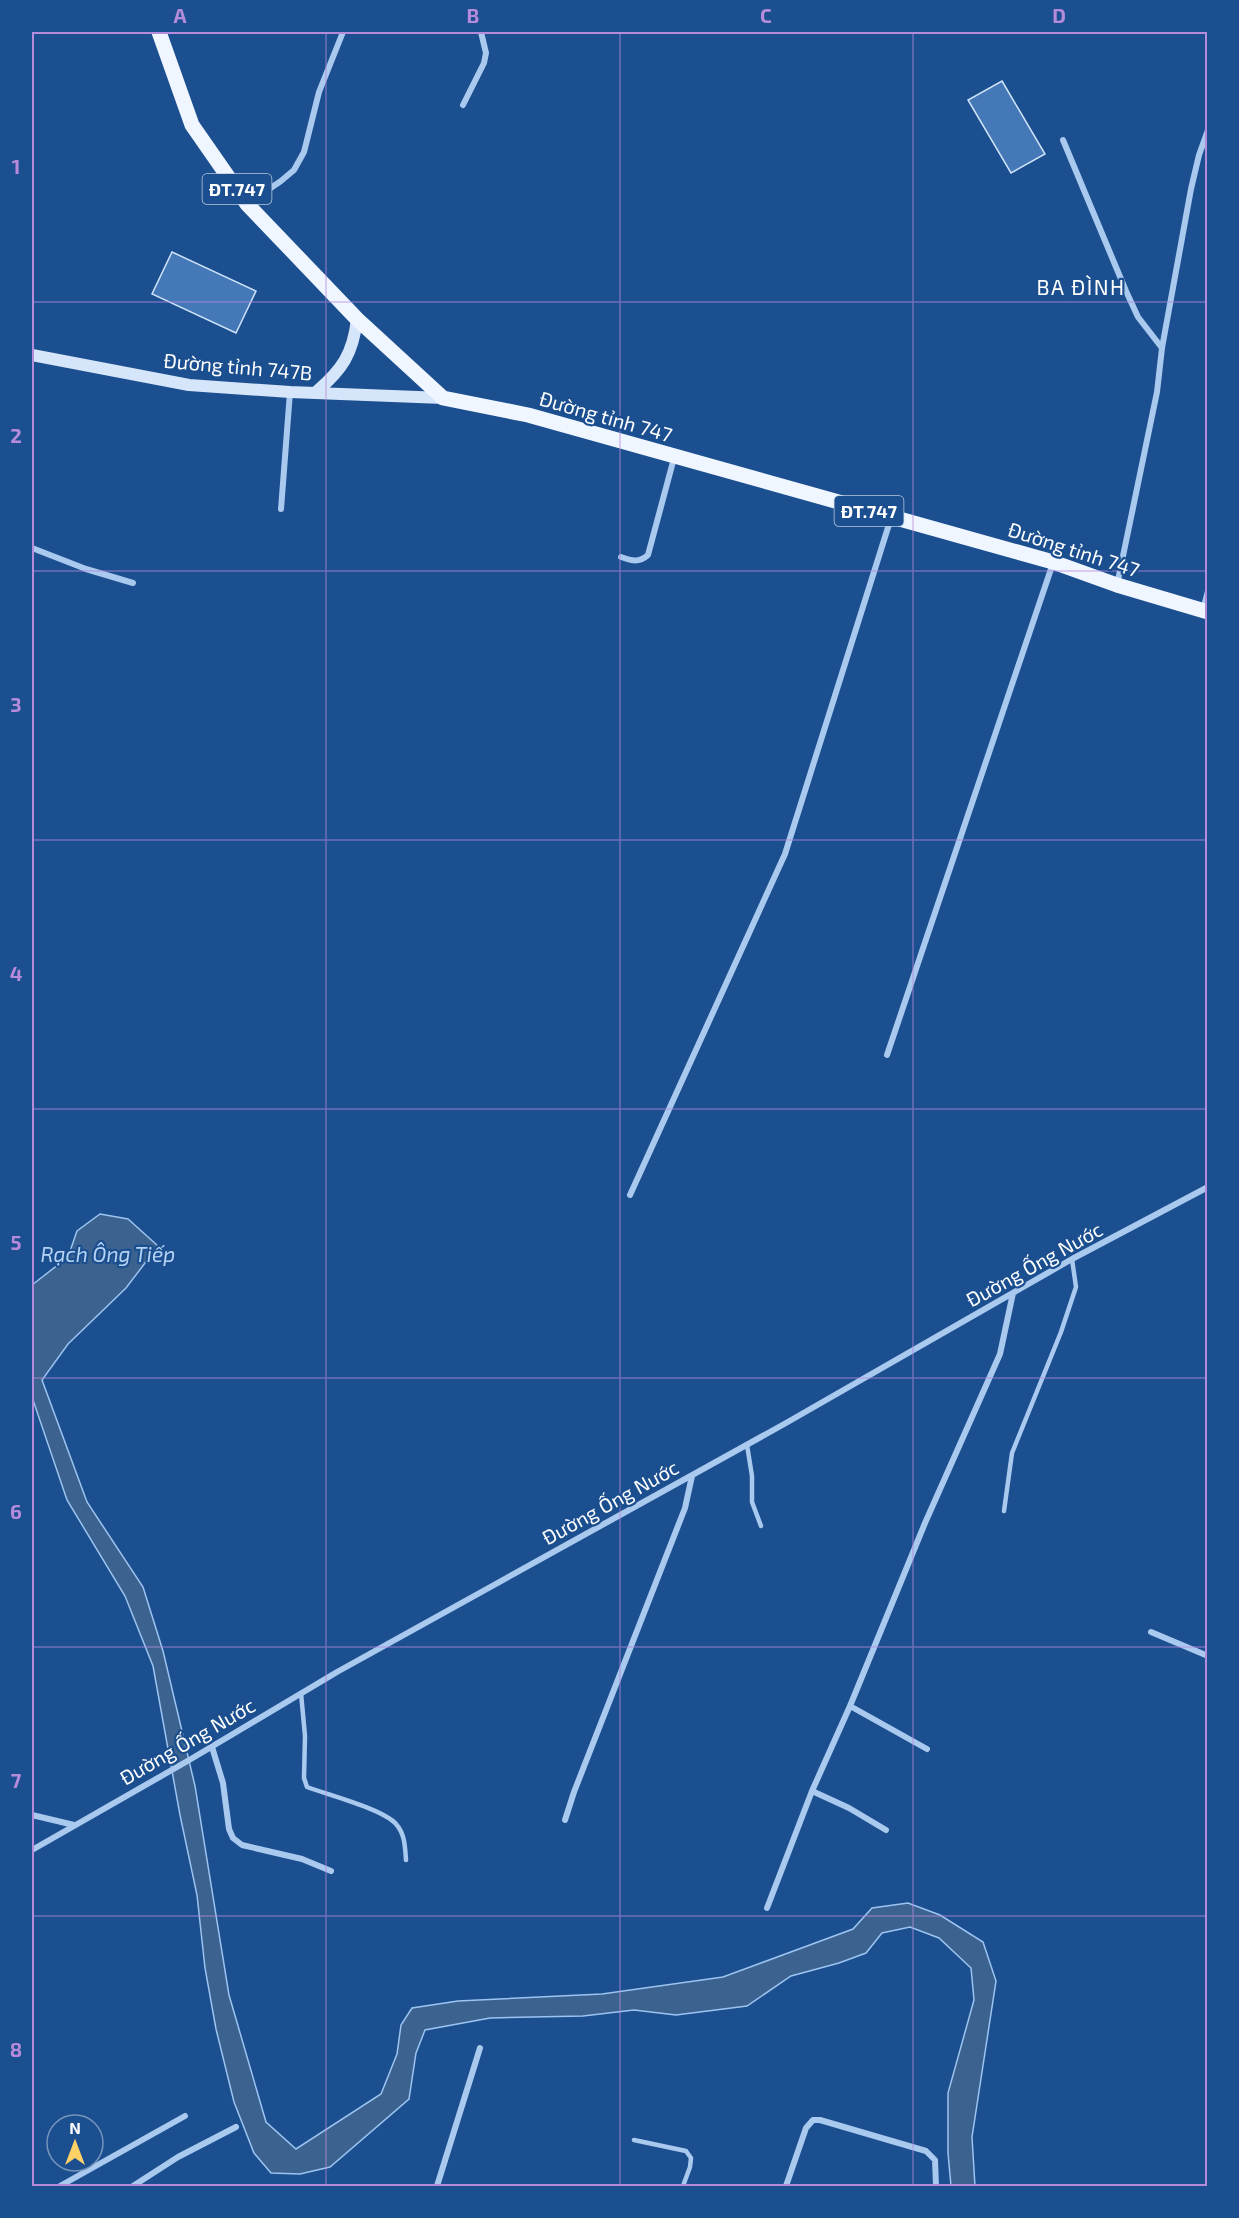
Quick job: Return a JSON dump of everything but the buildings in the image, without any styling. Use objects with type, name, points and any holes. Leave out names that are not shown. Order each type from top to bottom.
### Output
[{"type":"main road","name":"ĐT.747","points":[[159,32],[192,125],[247,204],[357,319],[443,398]]},
{"type":"main road","points":[[316,393],[337,375],[355,335],[357,319]]},
{"type":"main road","name":"Đường tỉnh 747B","points":[[32,355],[189,385],[290,393],[443,398]]},
{"type":"main road","name":"Đường tỉnh 747","points":[[443,398],[528,415],[1053,562],[1117,585],[1205,611]]},
{"type":"street","points":[[247,204],[294,170],[304,152],[319,92],[343,32]]},
{"type":"street","points":[[463,105],[486,53],[481,32]]},
{"type":"street","points":[[1117,585],[1157,392],[1162,348],[1191,189],[1199,154],[1208,130]]},
{"type":"street","points":[[1063,140],[1138,317],[1162,348]]},
{"type":"street","points":[[281,509],[290,393]]},
{"type":"street","points":[[621,557],[633,561],[642,560],[648,555],[674,457]]},
{"type":"street","points":[[630,1195],[785,854],[891,517]]},
{"type":"street","points":[[32,548],[87,569],[133,583]]},
{"type":"street","points":[[887,1055],[1053,562]]},
{"type":"street","points":[[1205,611],[1208,591]]},
{"type":"street","name":"Đường Ống Nước","points":[[32,1850],[301,1693],[692,1476],[1072,1259],[1208,1187]]},
{"type":"street","points":[[766,1908],[812,1791],[850,1706],[925,1523],[1000,1354],[1013,1293]]},
{"type":"street","points":[[565,1820],[685,1508],[692,1476]]},
{"type":"street","points":[[1151,1632],[1208,1656]]},
{"type":"street","points":[[850,1706],[891,1731],[927,1749]]},
{"type":"street","points":[[212,1747],[224,1783],[229,1829],[233,1838],[242,1845],[302,1859],[331,1871]]},
{"type":"street","points":[[812,1791],[849,1808],[886,1830]]},
{"type":"street","points":[[32,1815],[74,1825]]},
{"type":"street","points":[[437,2187],[480,2048]]},
{"type":"street","points":[[60,2187],[184,2116]]},
{"type":"street","points":[[786,2187],[806,2127],[813,2120],[820,2120],[926,2151],[935,2160],[936,2187]]},
{"type":"street","points":[[133,2187],[178,2157],[236,2127]]},
{"type":"lane","points":[[1004,1511],[1012,1453],[1061,1332],[1076,1287],[1072,1259]]},
{"type":"lane","points":[[747,1445],[753,1476],[753,1502],[761,1526]]},
{"type":"lane","points":[[301,1693],[305,1736],[303,1778],[307,1788],[384,1815],[396,1824],[404,1839],[406,1860]]},
{"type":"lane","points":[[634,2140],[686,2151],[691,2158],[683,2187]]},
{"type":"water","name":"Rạch Ông Tiếp","points":[[100,1214],[128,1219],[158,1246],[126,1288],[68,1344],[42,1380],[87,1502],[143,1587],[163,1651],[195,1786],[229,1995],[266,2122],[296,2149],[381,2094],[397,2054],[401,2025],[412,2008],[458,2001],[602,1994],[723,1977],[853,1929],[872,1908],[908,1903],[940,1915],[983,1942],[996,1981],[972,2137],[975,2186],[951,2186],[948,2153],[948,2093],[974,2000],[971,1968],[939,1938],[910,1927],[882,1933],[866,1953],[791,1976],[747,2006],[676,2015],[634,2010],[583,2016],[490,2018],[425,2030],[416,2053],[409,2099],[330,2167],[300,2174],[271,2173],[254,2153],[234,2102],[216,2029],[205,1968],[197,1895],[153,1666],[125,1596],[67,1500],[32,1397],[32,1285],[68,1257],[77,1231]]},
{"type":"district","name":"BA ĐÌNH","points":[[1081,286]]}]
